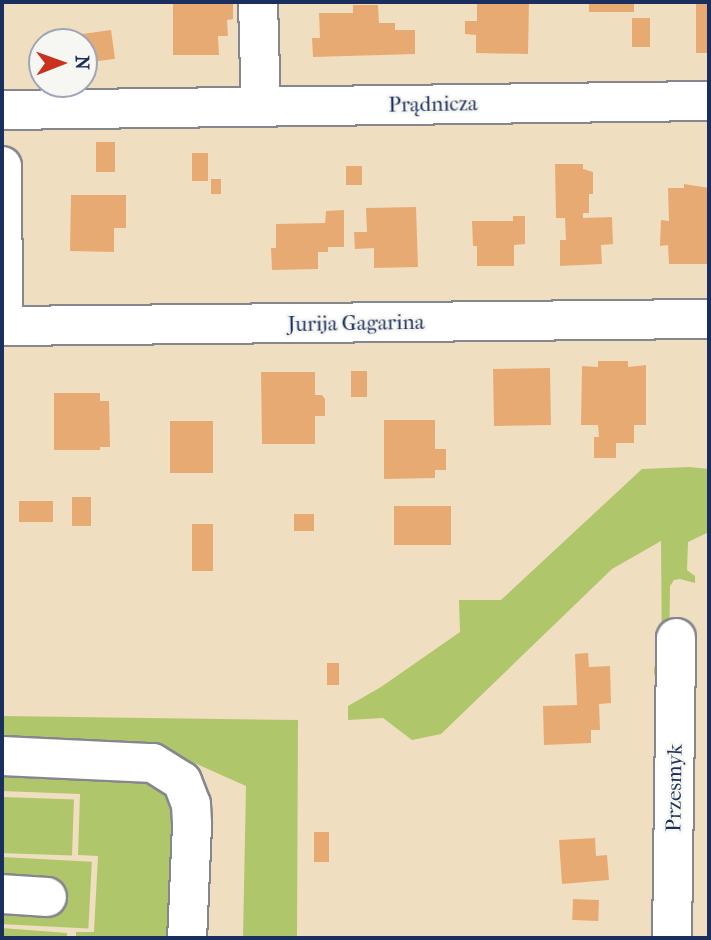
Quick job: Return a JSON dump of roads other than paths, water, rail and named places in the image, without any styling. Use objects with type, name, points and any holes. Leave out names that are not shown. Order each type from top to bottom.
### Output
[{"type":"street","points":[[258,2],[261,107]]},
{"type":"street","name":"Prądnicza","points":[[2,110],[709,101]]},
{"type":"street","points":[[2,166],[2,326]]},
{"type":"street","name":"Jurija Gagarina","points":[[2,326],[709,319]]},
{"type":"street","name":"Przesmyk","points":[[673,938],[676,638]]},
{"type":"street","points":[[2,756],[143,762],[153,764],[182,782],[191,804],[192,825],[187,938]]},
{"type":"street","points":[[2,894],[47,897]]}]
